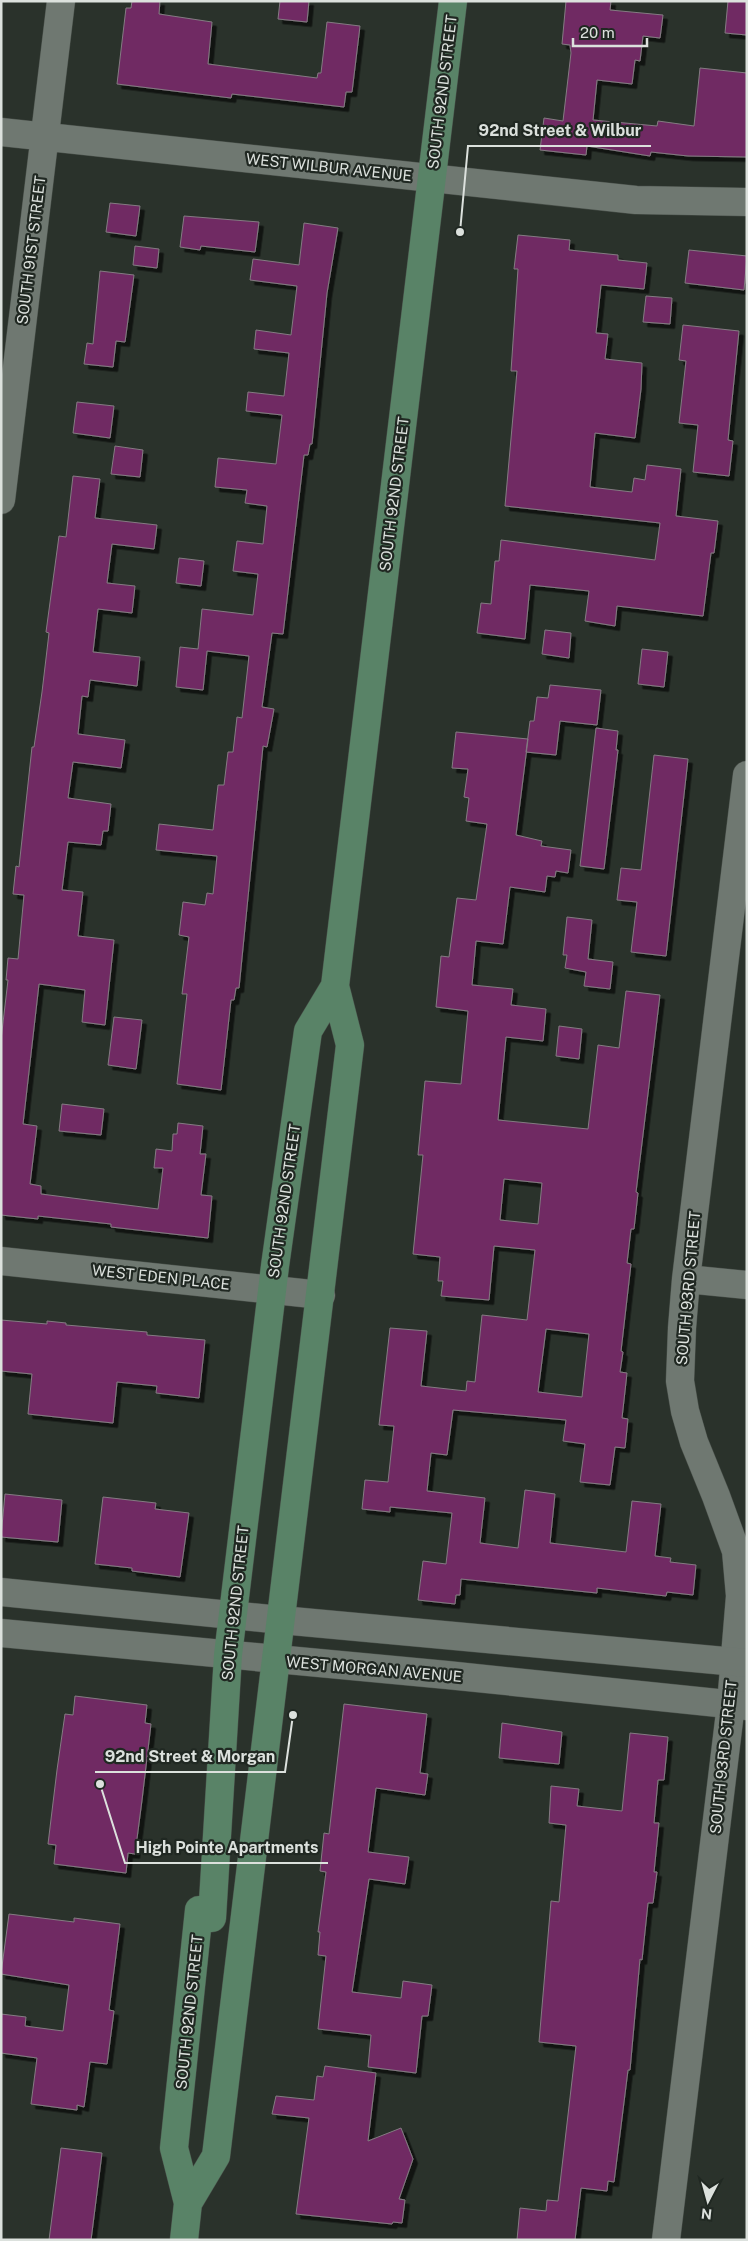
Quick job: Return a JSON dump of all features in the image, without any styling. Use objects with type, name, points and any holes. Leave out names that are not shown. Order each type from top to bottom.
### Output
[{"type":"main road","name":"SOUTH 92ND STREET","points":[[188,2203],[216,2156],[321,1295],[350,1045],[335,986],[453,1]]},
{"type":"main road","name":"SOUTH 92ND STREET","points":[[184,2240],[188,2203],[174,2148],[200,1910],[212,1918],[228,1655],[272,1290],[308,1031],[335,986]]},
{"type":"street","name":"SOUTH 91ST STREET","points":[[1,500],[61,1]]},
{"type":"street","name":"WEST WILBUR AVENUE","points":[[1,132],[636,200],[747,202]]},
{"type":"street","name":"SOUTH 93RD STREET","points":[[666,2240],[739,1705],[740,1596],[736,1551],[694,1442],[680,1381],[686,1279],[747,774]]},
{"type":"street","name":"WEST EDEN PLACE","points":[[1,1261],[321,1295]]},
{"type":"street","points":[[686,1279],[747,1285]]},
{"type":"street","points":[[1,1592],[740,1662]]},
{"type":"street","points":[[76,1640],[80,1599]]},
{"type":"street","name":"WEST MORGAN AVENUE","points":[[1,1634],[448,1675],[739,1705]]},
{"type":"street","points":[[448,1675],[452,1635]]},
{"type":"building","points":[[132,1],[160,1],[159,14],[212,22],[208,64],[317,78],[318,73],[321,73],[327,22],[360,26],[352,92],[346,92],[344,107],[232,94],[231,98],[117,84],[126,8],[131,8]]},
{"type":"building","points":[[280,1],[309,1],[307,22],[278,19]]},
{"type":"building","points":[[566,1],[611,1],[610,10],[663,15],[660,38],[643,36],[640,61],[635,60],[632,84],[597,80],[593,120],[657,126],[658,121],[694,126],[700,68],[747,73],[747,157],[688,156],[651,152],[650,156],[587,146],[586,155],[540,150],[544,118],[563,121],[571,53],[570,45],[562,44]]},
{"type":"building","points":[[728,1],[747,1],[747,35],[725,33]]},
{"type":"building","points":[[110,203],[140,206],[136,236],[106,232]]},
{"type":"building","points":[[184,216],[259,222],[255,252],[201,246],[200,250],[180,247]]},
{"type":"building","points":[[304,223],[338,228],[327,293],[312,444],[310,444],[308,455],[304,455],[283,634],[272,633],[262,707],[274,709],[267,747],[263,746],[239,988],[236,988],[234,1000],[231,1000],[221,1090],[177,1084],[187,994],[182,994],[189,937],[179,935],[183,902],[205,905],[207,893],[213,894],[217,856],[156,850],[159,824],[213,830],[218,785],[224,785],[228,752],[233,752],[237,717],[242,718],[249,656],[207,651],[203,690],[176,687],[180,647],[198,649],[202,609],[253,615],[258,574],[233,571],[237,541],[263,544],[267,506],[245,503],[247,490],[215,487],[218,458],[276,464],[282,415],[246,411],[248,392],[284,396],[289,353],[254,349],[256,330],[291,335],[297,286],[250,280],[253,259],[299,265]]},
{"type":"building","points":[[518,235],[570,240],[569,250],[618,255],[618,260],[647,263],[644,289],[601,285],[596,333],[608,334],[605,359],[642,363],[641,389],[635,438],[595,433],[590,487],[632,492],[634,478],[645,480],[647,465],[681,469],[676,516],[718,521],[714,553],[711,553],[703,616],[617,606],[615,626],[585,621],[589,591],[530,585],[525,639],[477,633],[481,603],[491,604],[495,561],[499,561],[501,540],[655,560],[660,523],[505,506],[517,371],[511,371],[518,269],[514,269]]},
{"type":"building","points":[[135,246],[159,249],[157,268],[133,265]]},
{"type":"building","points":[[689,250],[747,256],[744,290],[685,283]]},
{"type":"building","points":[[100,271],[134,275],[125,342],[116,341],[113,367],[84,364],[87,343],[93,344]]},
{"type":"building","points":[[646,296],[672,298],[670,324],[643,322]]},
{"type":"building","points":[[683,325],[739,331],[728,440],[733,441],[729,476],[693,472],[698,425],[679,423],[686,361],[679,360]]},
{"type":"building","points":[[77,402],[114,406],[110,438],[73,433]]},
{"type":"building","points":[[115,446],[143,450],[140,477],[111,474]]},
{"type":"building","points":[[73,476],[100,479],[95,518],[157,525],[154,549],[112,544],[107,583],[135,586],[132,613],[98,609],[93,652],[140,657],[137,686],[90,680],[88,697],[82,696],[78,734],[125,740],[121,768],[73,762],[68,798],[111,804],[108,831],[103,831],[101,845],[68,842],[62,890],[83,892],[78,936],[114,940],[105,1025],[82,1022],[85,990],[39,984],[23,1124],[37,1126],[30,1184],[41,1186],[41,1194],[158,1209],[163,1168],[154,1168],[156,1149],[172,1151],[173,1134],[177,1134],[178,1123],[203,1126],[200,1154],[206,1154],[201,1195],[212,1196],[208,1238],[111,1227],[111,1224],[38,1216],[38,1219],[1,1215],[1,1040],[8,980],[6,980],[8,958],[18,959],[24,895],[13,894],[16,866],[19,867],[32,747],[34,747],[42,692],[49,633],[46,632],[59,536],[66,537]]},
{"type":"building","points":[[179,558],[204,561],[201,586],[176,583]]},
{"type":"building","points":[[545,630],[571,633],[569,658],[542,654]]},
{"type":"building","points":[[642,649],[668,652],[664,687],[638,684]]},
{"type":"building","points":[[550,685],[601,690],[597,725],[560,721],[556,755],[526,752],[530,721],[534,721],[537,697],[548,698]]},
{"type":"building","points":[[596,728],[618,731],[616,750],[618,750],[604,869],[580,866]]},
{"type":"building","points":[[456,732],[528,739],[516,835],[542,841],[541,846],[571,850],[568,873],[556,871],[555,877],[547,876],[545,892],[510,887],[503,944],[476,941],[472,985],[513,989],[511,1005],[546,1009],[543,1041],[506,1037],[498,1120],[588,1129],[598,1045],[619,1048],[626,991],[660,995],[636,1192],[638,1193],[634,1229],[631,1229],[627,1263],[631,1264],[620,1372],[627,1373],[622,1418],[628,1419],[625,1448],[615,1447],[610,1485],[580,1482],[585,1444],[563,1441],[566,1420],[453,1410],[447,1455],[431,1453],[427,1491],[485,1498],[480,1543],[518,1548],[525,1490],[555,1494],[550,1543],[626,1552],[632,1501],[661,1504],[655,1556],[671,1558],[670,1562],[696,1565],[693,1595],[667,1592],[666,1596],[597,1588],[597,1593],[461,1579],[460,1595],[456,1595],[455,1604],[418,1600],[423,1561],[446,1564],[452,1513],[390,1507],[390,1512],[362,1509],[365,1480],[388,1482],[394,1426],[379,1425],[390,1328],[427,1331],[421,1386],[466,1391],[467,1381],[475,1382],[482,1315],[527,1320],[535,1250],[494,1246],[489,1300],[441,1296],[443,1281],[438,1281],[440,1257],[413,1254],[423,1155],[418,1155],[425,1081],[461,1084],[468,1011],[436,1007],[441,956],[449,957],[457,898],[476,900],[487,824],[466,821],[469,798],[464,797],[468,769],[452,768]],"holes":[[[504,1179],[542,1183],[538,1224],[500,1220]],[[546,1329],[589,1334],[582,1397],[538,1392]]]},
{"type":"building","points":[[654,755],[688,759],[666,956],[631,952],[637,902],[617,900],[621,868],[641,870]]},
{"type":"building","points":[[567,917],[592,920],[588,959],[613,962],[610,989],[584,986],[586,972],[565,968],[567,955],[563,955]]},
{"type":"building","points":[[114,1017],[142,1020],[136,1069],[108,1065]]},
{"type":"building","points":[[559,1026],[582,1029],[579,1059],[556,1056]]},
{"type":"building","points":[[62,1104],[104,1109],[101,1135],[59,1131]]},
{"type":"building","points":[[1,1320],[47,1324],[47,1321],[66,1323],[66,1325],[147,1332],[147,1335],[205,1340],[199,1398],[156,1393],[157,1386],[117,1382],[113,1423],[28,1414],[32,1374],[1,1371]]},
{"type":"building","points":[[5,1494],[62,1500],[58,1542],[1,1537]]},
{"type":"building","points":[[103,1497],[156,1503],[155,1509],[189,1513],[180,1577],[132,1571],[132,1568],[95,1564]]},
{"type":"building","points":[[75,1696],[147,1705],[145,1723],[151,1724],[142,1800],[135,1854],[128,1853],[126,1873],[54,1864],[56,1845],[48,1844],[65,1714],[73,1715]]},
{"type":"building","points":[[344,1704],[427,1714],[420,1773],[428,1774],[425,1795],[376,1788],[368,1852],[409,1857],[405,1884],[369,1879],[352,1992],[401,1998],[403,1981],[432,1985],[428,2016],[422,2016],[416,2073],[368,2067],[371,2035],[318,2029],[326,1956],[318,1955],[320,1932],[318,1932],[326,1872],[320,1871],[324,1833],[329,1834]]},
{"type":"building","points":[[502,1723],[562,1732],[559,1764],[499,1758]]},
{"type":"building","points":[[630,1733],[668,1737],[664,1780],[658,1780],[654,1823],[659,1823],[654,1872],[657,1872],[653,1903],[648,1903],[642,1960],[640,1959],[630,2070],[628,2070],[614,2182],[608,2181],[607,2191],[581,2188],[575,2240],[517,2240],[520,2208],[546,2211],[547,2200],[558,2201],[576,2046],[539,2042],[551,1901],[559,1902],[566,1825],[549,1823],[551,1786],[579,1789],[577,1806],[622,1811]]},
{"type":"building","points":[[9,1914],[74,1922],[74,1918],[120,1924],[109,2010],[114,2011],[107,2064],[90,2062],[84,2107],[77,2105],[77,2110],[31,2104],[37,2058],[1,2053],[1,2014],[26,2017],[25,2026],[63,2031],[69,1985],[1,1974]]},
{"type":"building","points":[[325,2066],[376,2073],[368,2141],[401,2128],[413,2159],[399,2199],[405,2200],[402,2223],[393,2222],[392,2224],[296,2214],[309,2118],[272,2114],[276,2096],[314,2100],[317,2076],[323,2077]]},
{"type":"building","points":[[61,2148],[102,2153],[91,2240],[49,2240]]},
{"type":"place","name":"92nd Street & Wilbur","points":[[460,232]]},
{"type":"place","name":"92nd Street & Morgan","points":[[293,1715]]},
{"type":"place","name":"High Pointe Apartments","points":[[100,1784]]}]
